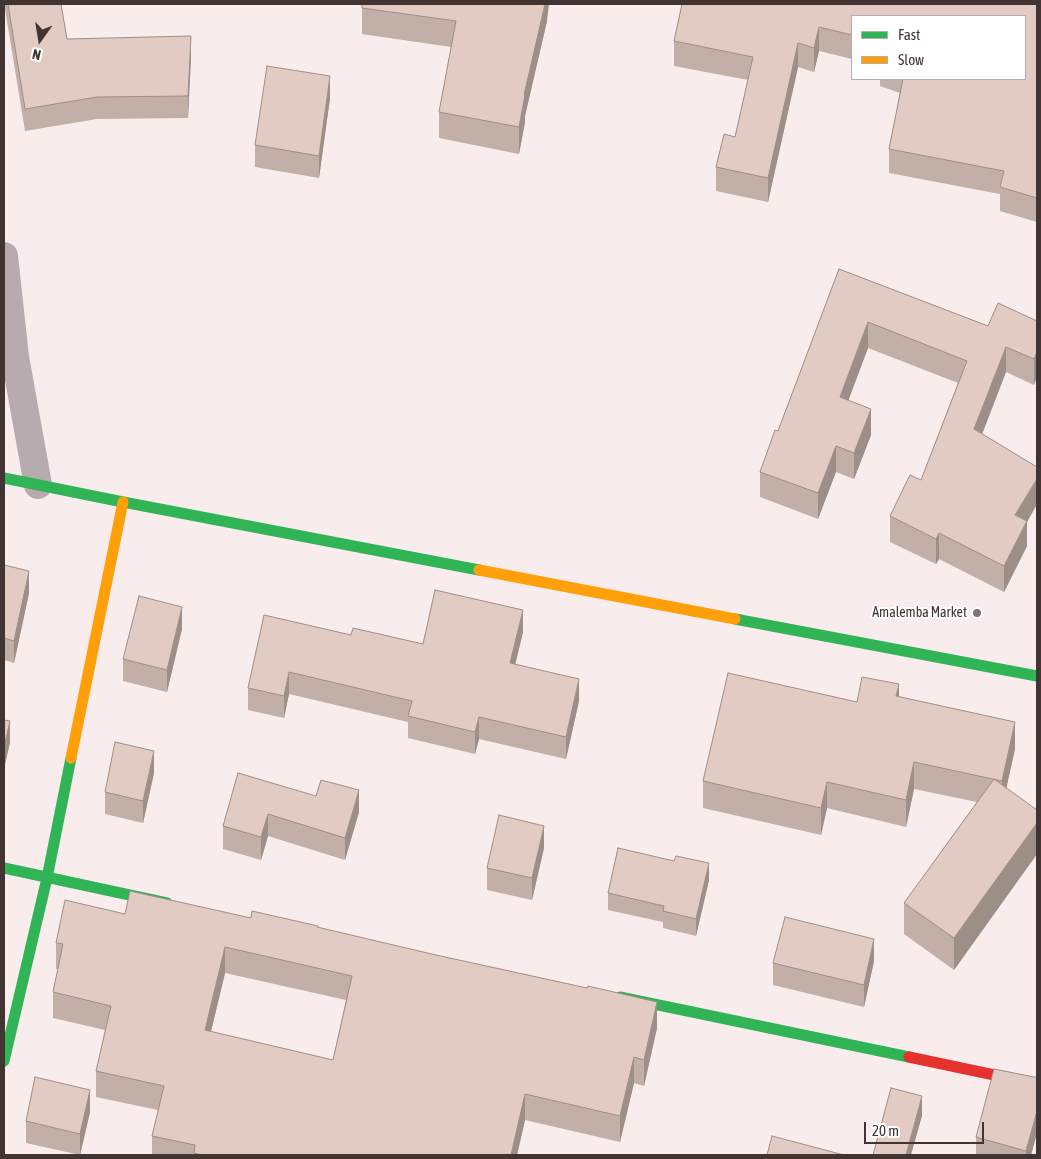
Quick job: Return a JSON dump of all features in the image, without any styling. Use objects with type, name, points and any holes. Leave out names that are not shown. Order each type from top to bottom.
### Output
[{"type":"street","points":[[4,256],[15,357],[38,485]]},
{"type":"street","points":[[4,478],[1037,676]]},
{"type":"street","points":[[4,1060],[47,878],[123,502]]},
{"type":"street","points":[[4,868],[183,906]]},
{"type":"street","points":[[610,995],[1037,1084]]},
{"type":"building","points":[[8,4],[61,4],[67,39],[191,36],[188,96],[97,97],[25,109]]},
{"type":"building","points":[[362,4],[545,4],[524,95],[519,127],[439,112],[456,21],[362,8]]},
{"type":"building","points":[[682,4],[1037,4],[1037,198],[1000,187],[1004,171],[889,149],[903,80],[1026,80],[1026,15],[851,15],[851,35],[819,27],[814,48],[798,43],[768,178],[716,167],[724,134],[735,137],[753,57],[674,41]]},
{"type":"building","points":[[267,66],[330,76],[319,156],[255,145]]},
{"type":"building","points":[[839,269],[988,326],[998,303],[1037,321],[1037,351],[1034,359],[1006,347],[974,429],[1037,467],[1037,479],[1015,515],[1027,521],[1004,566],[939,533],[936,539],[890,516],[910,475],[921,480],[967,361],[868,322],[840,397],[871,409],[854,453],[836,446],[818,493],[760,472],[775,430],[778,431]]},
{"type":"building","points":[[4,565],[29,571],[14,641],[4,638]]},
{"type":"building","points":[[435,590],[523,610],[510,663],[579,679],[566,737],[479,717],[475,732],[408,716],[412,701],[289,672],[284,696],[248,688],[264,615],[351,635],[353,628],[423,644]]},
{"type":"building","points":[[139,596],[182,607],[167,670],[123,659]]},
{"type":"building","points":[[728,673],[857,702],[862,677],[899,684],[896,696],[1015,722],[1002,781],[914,762],[906,800],[827,782],[821,808],[703,781]]},
{"type":"building","points":[[4,720],[10,721],[4,747]]},
{"type":"building","points":[[115,742],[154,751],[143,801],[105,792]]},
{"type":"building","points":[[238,773],[316,796],[321,780],[359,790],[345,838],[268,814],[261,837],[223,826]]},
{"type":"building","points":[[994,779],[1037,810],[1037,823],[954,938],[904,903]]},
{"type":"building","points":[[499,815],[544,826],[532,878],[487,868]]},
{"type":"building","points":[[618,848],[674,861],[676,856],[709,863],[696,919],[663,911],[664,906],[608,893]]},
{"type":"building","points":[[130,891],[251,918],[252,911],[436,955],[657,1002],[644,1060],[634,1057],[620,1116],[525,1094],[511,1155],[202,1155],[194,1153],[195,1145],[152,1136],[164,1086],[96,1071],[111,1006],[53,992],[63,944],[56,943],[65,900],[125,914]],"holes":[[[225,947],[352,976],[333,1060],[205,1030]]]},
{"type":"building","points":[[785,917],[874,939],[864,985],[773,963]]},
{"type":"building","points":[[994,1069],[1037,1077],[1037,1111],[1026,1151],[976,1137]]},
{"type":"building","points":[[35,1077],[90,1090],[80,1134],[26,1121]]},
{"type":"building","points":[[891,1088],[922,1096],[906,1155],[873,1155]]},
{"type":"building","points":[[772,1136],[844,1155],[767,1155]]},
{"type":"traffic: fast","points":[[4,478],[479,570]]},
{"type":"traffic: fast","points":[[735,619],[1037,676]]},
{"type":"traffic: fast","points":[[4,1061],[47,878],[71,758]]},
{"type":"traffic: fast","points":[[4,868],[167,903]]},
{"type":"traffic: fast","points":[[620,997],[909,1057]]},
{"type":"traffic: slow","points":[[71,758],[123,502]]},
{"type":"traffic: slow","points":[[479,570],[735,619]]},
{"type":"traffic: jam","points":[[909,1057],[1037,1084]]},
{"type":"place","name":"Amalemba Market","points":[[977,613]]}]
